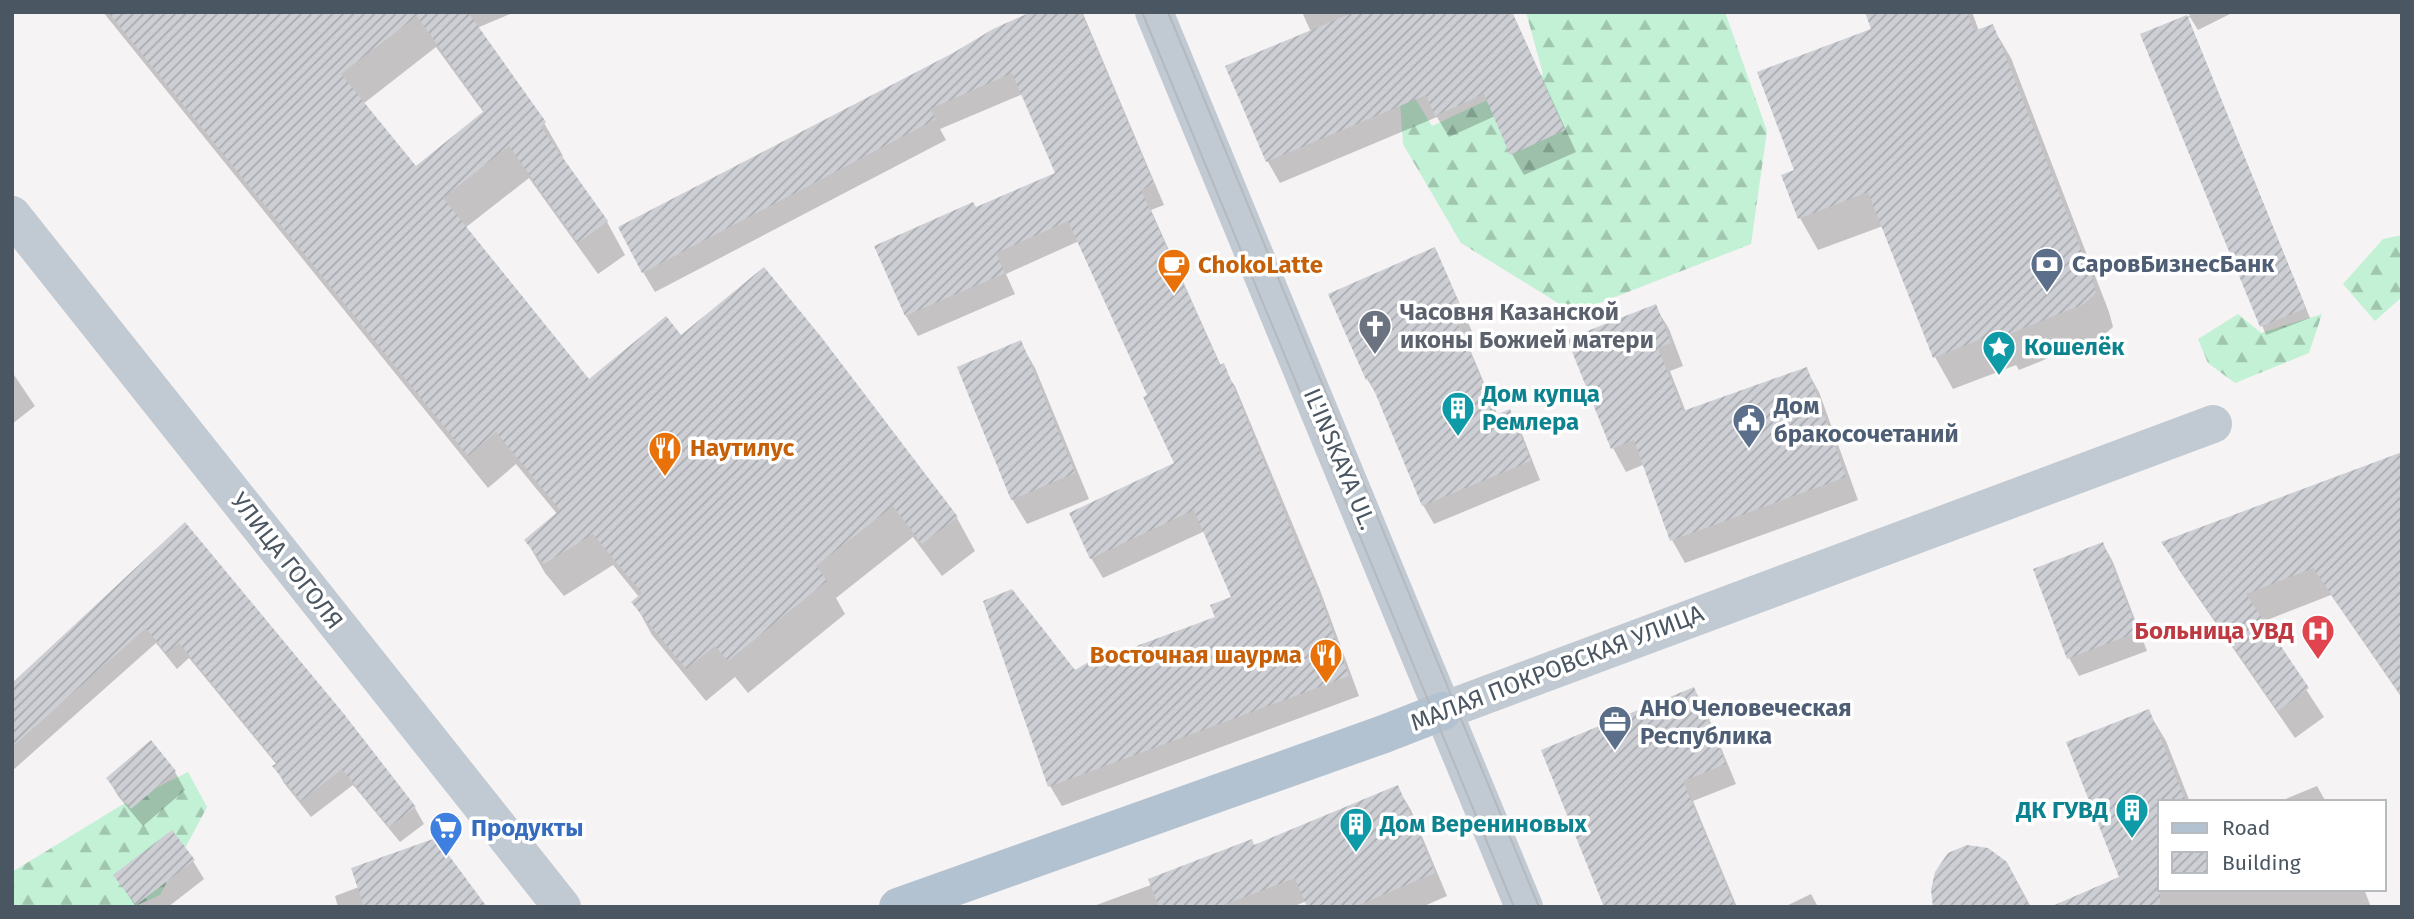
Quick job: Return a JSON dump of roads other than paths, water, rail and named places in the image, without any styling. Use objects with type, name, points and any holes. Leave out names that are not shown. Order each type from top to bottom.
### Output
[{"type":"main road","name":"МАЛАЯ ПОКРОВСКАЯ УЛИЦА","points":[[898,907],[1359,743],[1443,710]]},
{"type":"street","name":"IL'INSKAYA UL.","points":[[1154,12],[1524,907]]},
{"type":"street","name":"УЛИЦА ГОГОЛЯ","points":[[12,215],[562,907]]},
{"type":"street","name":"МАЛАЯ ПОКРОВСКАЯ УЛИЦА","points":[[1443,710],[2213,424]]},
{"type":"tram line","points":[[1142,12],[1514,907]]},
{"type":"tram line","points":[[1168,12],[1539,907]]},
{"type":"place","name":"СаровБизнесБанк","points":[[2047,294]]},
{"type":"place","name":"ChokoLatte","points":[[1174,295]]},
{"type":"place","name":"Часовня Казанской иконы Божией матери","points":[[1375,356]]},
{"type":"place","name":"Кошелёк","points":[[1999,377]]},
{"type":"place","name":"Дом купца Ремлера","points":[[1458,438]]},
{"type":"place","name":"Дом бракосочетаний","points":[[1749,450]]},
{"type":"place","name":"Наутилус","points":[[665,478]]},
{"type":"place","name":"Больница УВД","points":[[2318,661]]},
{"type":"place","name":"Восточная шаурма","points":[[1326,685]]},
{"type":"place","name":"АНО Человеческая Республика","points":[[1615,752]]},
{"type":"place","name":"ДК ГУВД","points":[[2132,840]]},
{"type":"place","name":"Дом Верениновых","points":[[1356,854]]},
{"type":"place","name":"Продукты","points":[[446,858]]}]
